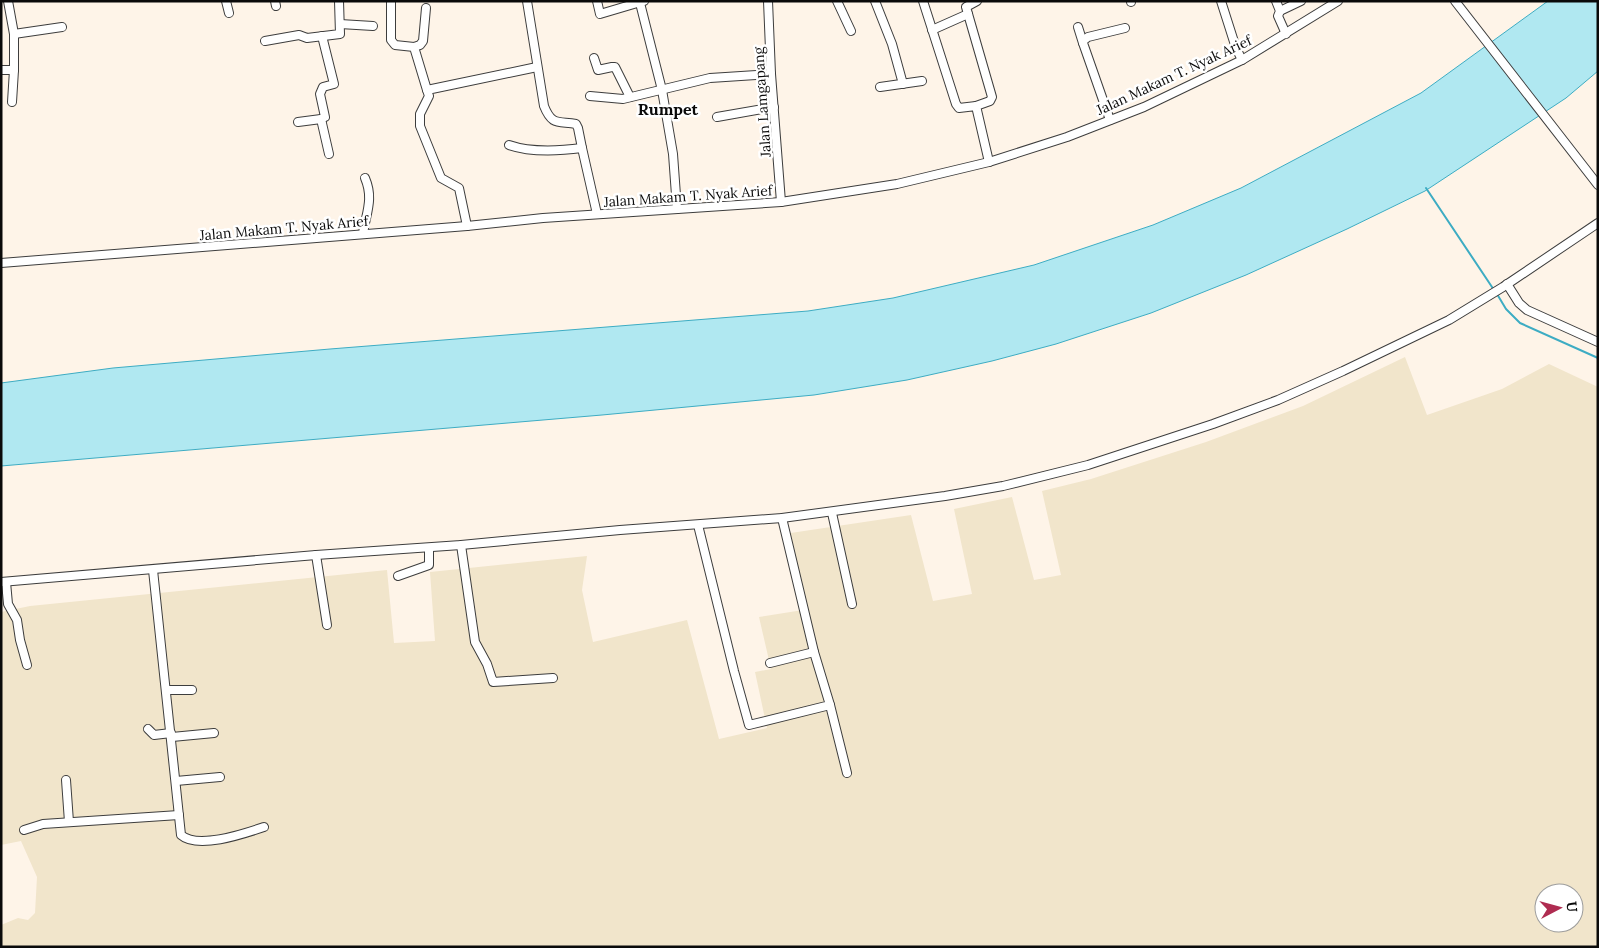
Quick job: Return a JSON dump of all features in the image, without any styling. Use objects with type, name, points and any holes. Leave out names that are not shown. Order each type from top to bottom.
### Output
[{"type":"street","points":[[1,2],[7,1],[14,34],[12,102]]},
{"type":"street","points":[[226,1],[229,13]]},
{"type":"street","points":[[265,41],[299,35],[307,38],[340,34],[340,1]]},
{"type":"street","points":[[391,1],[392,43],[414,47],[420,45],[423,41],[426,8]]},
{"type":"street","points":[[527,1],[544,106],[553,121],[559,124],[576,124],[578,128],[597,214]]},
{"type":"street","points":[[597,1],[600,14],[642,2],[662,90],[673,154],[678,209]]},
{"type":"street","name":"Jalan Lamgapang","points":[[768,1],[771,74],[781,202]]},
{"type":"street","points":[[837,1],[851,31]]},
{"type":"street","points":[[875,1],[892,44],[903,84]]},
{"type":"street","points":[[923,1],[956,104],[959,108],[976,106],[990,101],[992,97],[966,8]]},
{"type":"street","points":[[932,30],[977,1]]},
{"type":"street","points":[[1220,1],[1242,60]]},
{"type":"street","points":[[1276,1],[1280,11],[1278,16],[1286,34]]},
{"type":"street","points":[[1280,11],[1301,1]]},
{"type":"street","name":"Jalan Makam T. Nyak Arief","points":[[1,263],[597,214],[781,202],[897,184],[989,162],[1067,137],[1144,107],[1242,60],[1338,1]]},
{"type":"street","points":[[1455,1],[1488,46],[1598,185]]},
{"type":"street","points":[[340,24],[373,26]]},
{"type":"street","points":[[14,34],[62,27]]},
{"type":"street","points":[[1078,27],[1110,120]]},
{"type":"street","points":[[1083,43],[1085,38],[1125,28]]},
{"type":"street","points":[[322,36],[334,84],[323,86],[320,94],[325,117],[322,119],[329,154]]},
{"type":"street","points":[[414,47],[429,96],[420,114],[420,126],[441,178],[459,188],[467,226]]},
{"type":"street","points":[[594,58],[598,70],[612,66],[615,68],[630,97]]},
{"type":"street","points":[[427,90],[537,67]]},
{"type":"street","points":[[1,70],[14,70]]},
{"type":"street","points":[[590,96],[623,99],[710,78],[771,74]]},
{"type":"street","points":[[880,87],[922,81]]},
{"type":"street","points":[[976,106],[989,162]]},
{"type":"street","points":[[717,117],[774,108]]},
{"type":"street","points":[[298,122],[322,119]]},
{"type":"street","points":[[509,145],[528,150],[563,151],[582,148]]},
{"type":"street","points":[[363,234],[370,196],[365,178]]},
{"type":"street","points":[[27,665],[17,620],[8,604],[4,584],[153,574],[316,555],[429,555],[461,547],[620,530],[699,528],[832,512],[1003,486],[1088,465],[1213,424],[1278,400],[1424,333],[1483,300],[1598,223]]},
{"type":"street","points":[[1505,286],[1527,310],[1598,342]]},
{"type":"street","points":[[832,512],[852,604]]},
{"type":"street","points":[[782,518],[814,652],[847,773]]},
{"type":"street","points":[[699,528],[749,724],[830,705]]},
{"type":"street","points":[[461,547],[475,642],[488,664],[493,682],[553,678]]},
{"type":"street","points":[[316,555],[327,625]]},
{"type":"street","points":[[398,576],[425,568],[429,555]]},
{"type":"street","points":[[153,574],[181,834],[186,838],[225,839],[264,827]]},
{"type":"street","points":[[770,663],[814,652]]},
{"type":"street","points":[[166,690],[192,690]]},
{"type":"street","points":[[148,730],[154,736],[214,733]]},
{"type":"street","points":[[176,781],[220,777]]},
{"type":"street","points":[[66,780],[69,822]]},
{"type":"street","points":[[24,830],[43,824],[179,814]]},
{"type":"shaded area","points":[[1405,357],[1427,415],[1502,389],[1549,364],[1598,387],[1598,947],[1,947],[1,925],[18,918],[28,920],[35,913],[37,877],[21,841],[1,845],[1,612],[30,606],[387,570],[394,643],[435,641],[430,572],[587,556],[582,590],[593,642],[687,620],[719,739],[767,728],[755,672],[771,669],[759,617],[803,610],[784,534],[911,515],[933,601],[972,594],[954,509],[1012,497],[1034,580],[1061,575],[1042,491],[1091,479],[1206,442],[1303,406]]},
{"type":"water","points":[[1548,1],[1598,1],[1598,71],[1566,98],[1425,191],[1347,229],[1246,275],[1151,313],[1056,344],[907,380],[814,395],[1,466],[1,383],[113,368],[808,311],[893,298],[1034,265],[1153,225],[1241,188],[1421,93]]},
{"type":"waterway","points":[[1426,188],[1494,290]]},
{"type":"waterway","points":[[1497,294],[1506,309],[1520,323],[1598,358]]},
{"type":"district","name":"Rumpet","points":[[668,109]]}]
